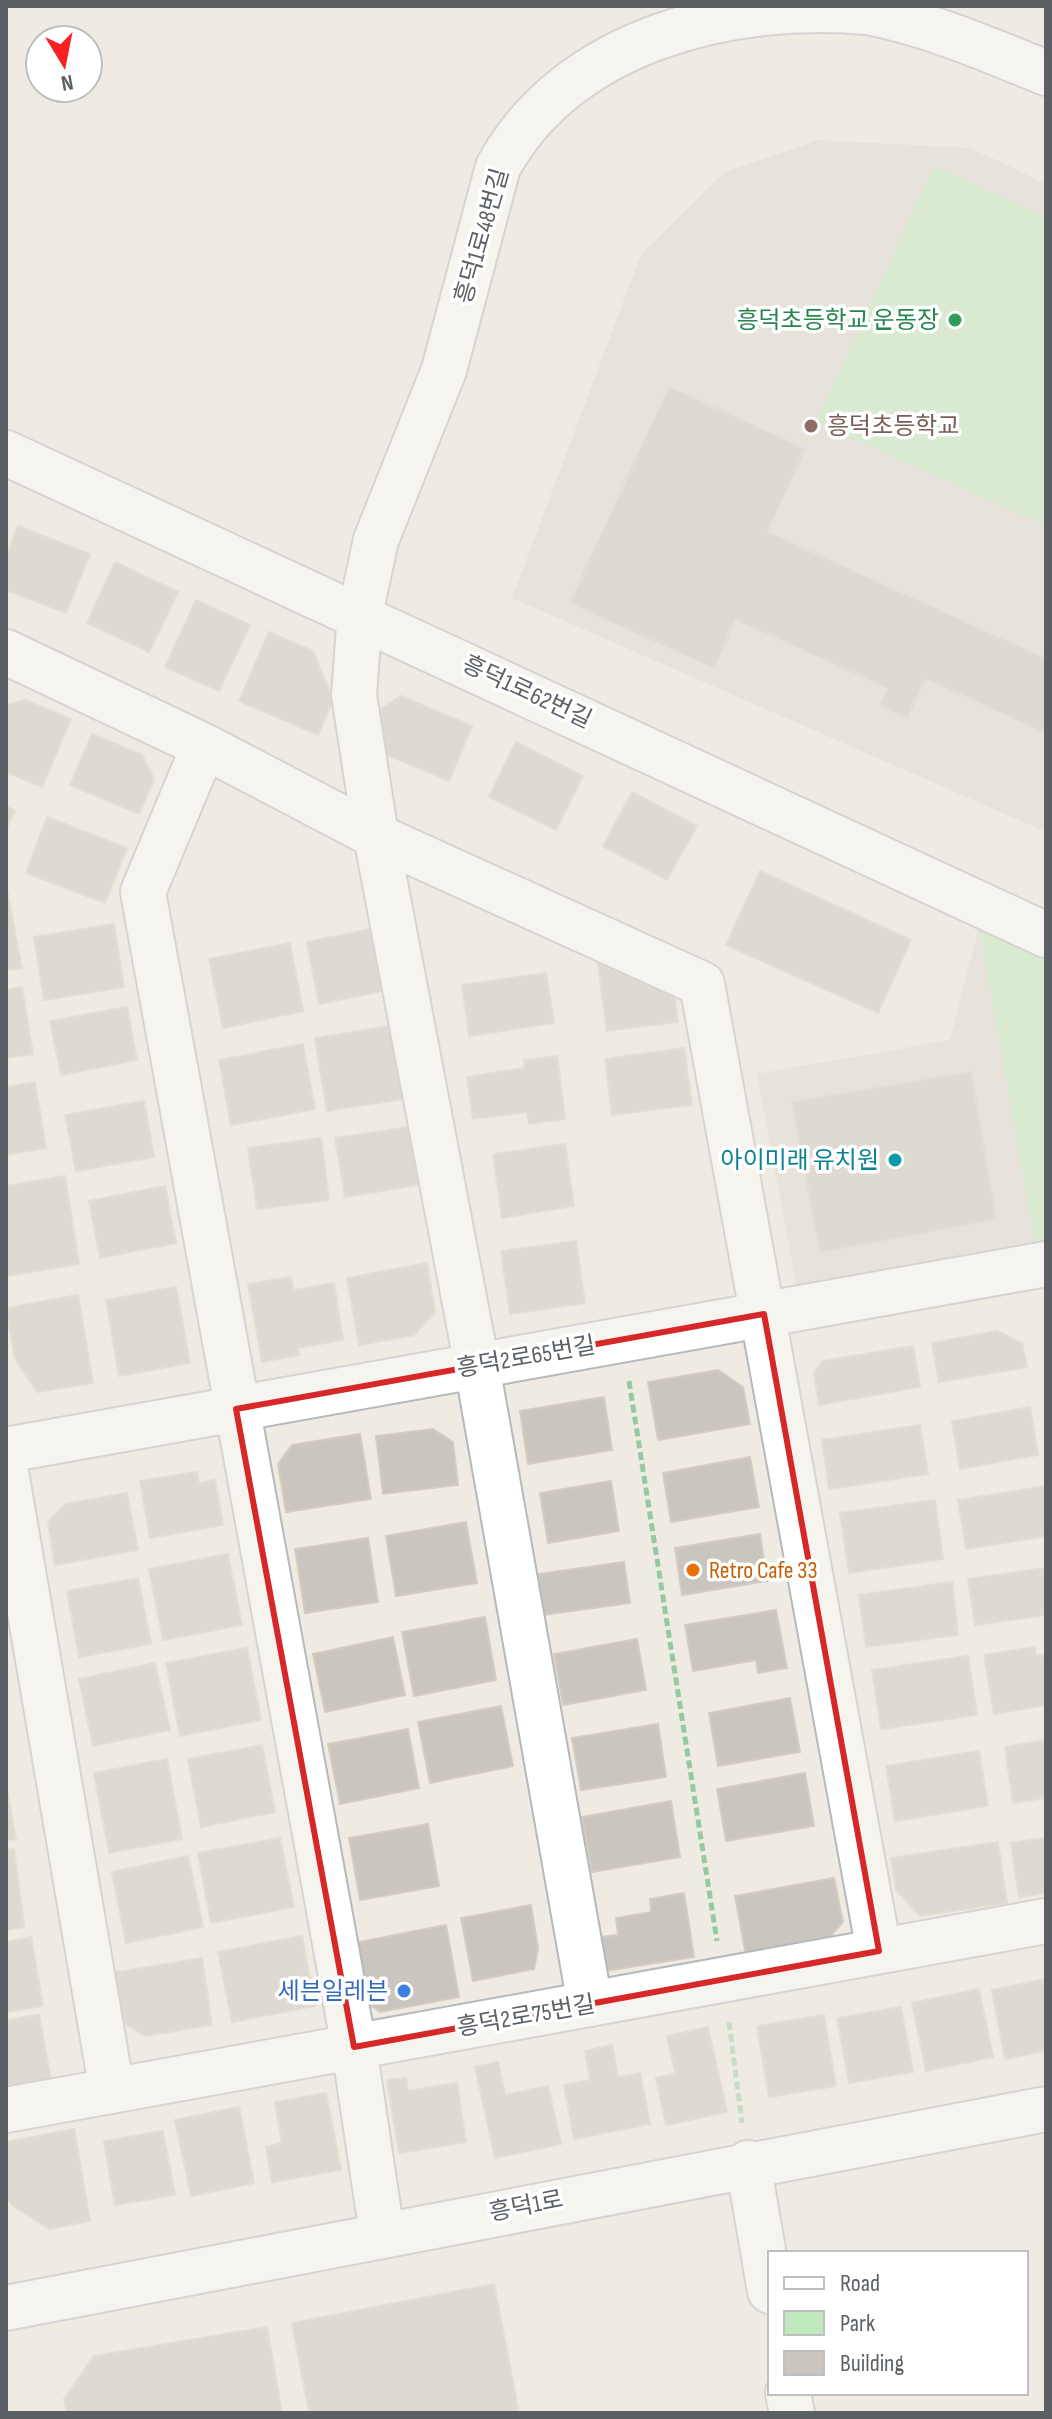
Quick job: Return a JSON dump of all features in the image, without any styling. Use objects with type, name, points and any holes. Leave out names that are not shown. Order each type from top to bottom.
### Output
[{"type":"street","name":"흥덕1로48번길","points":[[590,2004],[477,1366],[376,836],[354,695],[360,614],[376,540],[454,339],[498,167],[526,124],[564,85],[641,38],[706,18],[786,7],[865,12],[911,22],[1046,73]]},
{"type":"street","name":"흥덕1로62번길","points":[[6,453],[360,614],[1046,935]]},
{"type":"street","points":[[6,652],[204,746],[376,836],[702,984],[879,1951]]},
{"type":"street","points":[[204,746],[143,892],[354,2047],[382,2234]]},
{"type":"street","name":"흥덕2로65번길","points":[[6,1450],[1046,1264]]},
{"type":"street","points":[[6,1472],[112,2091]]},
{"type":"street","name":"흥덕2로75번길","points":[[6,2110],[1046,1921]]},
{"type":"street","name":"흥덕1로","points":[[6,2308],[748,2163],[1046,2109]]},
{"type":"street","points":[[748,2163],[768,2279]]},
{"type":"path","points":[[622,1339],[723,1980],[748,2163]]},
{"type":"highlighted area","points":[[764,1314],[879,1951],[354,2047],[236,1409]]},
{"type":"shaded area","name":"흥덕초등학교","points":[[818,140],[971,148],[1046,184],[1046,832],[512,598],[641,254],[725,172]]},
{"type":"shaded area","points":[[979,927],[1046,957],[1046,1247],[797,1289],[757,1074],[950,1040]]},
{"type":"green space","name":"흥덕초등학교 운동장","points":[[934,166],[1046,217],[1046,526],[816,422]]},
{"type":"green space","points":[[979,927],[1046,957],[1046,1247],[1036,1249]]},
{"type":"building","points":[[669,387],[805,449],[767,532],[1046,659],[1046,733],[926,678],[907,718],[880,706],[888,688],[735,619],[714,668],[570,603]]},
{"type":"building","points":[[18,526],[90,554],[66,613],[6,590],[6,558]]},
{"type":"building","points":[[115,562],[178,592],[149,652],[87,623]]},
{"type":"building","points":[[196,600],[250,625],[219,691],[165,667]]},
{"type":"building","points":[[269,632],[313,651],[333,700],[318,735],[239,701]]},
{"type":"building","points":[[401,696],[472,726],[449,781],[383,753],[381,709]]},
{"type":"building","points":[[25,700],[71,719],[42,787],[6,772],[6,705]]},
{"type":"building","points":[[92,734],[142,755],[154,779],[139,814],[70,785]]},
{"type":"building","points":[[516,742],[583,776],[556,830],[489,797]]},
{"type":"building","points":[[632,792],[697,826],[667,880],[603,846]]},
{"type":"building","points":[[6,806],[15,811],[6,829]]},
{"type":"building","points":[[47,817],[127,848],[105,903],[26,873]]},
{"type":"building","points":[[760,871],[911,940],[878,1013],[726,945]]},
{"type":"building","points":[[6,886],[22,968],[6,970]]},
{"type":"building","points":[[114,924],[124,987],[44,1000],[34,937]]},
{"type":"building","points":[[381,927],[393,989],[319,1004],[307,942]]},
{"type":"building","points":[[290,943],[303,1011],[223,1028],[209,959]]},
{"type":"building","points":[[597,956],[674,995],[678,1022],[607,1031]]},
{"type":"building","points":[[546,973],[554,1023],[469,1036],[462,985]]},
{"type":"building","points":[[22,987],[33,1054],[6,1058],[6,990]]},
{"type":"building","points":[[127,1007],[137,1060],[61,1075],[50,1021]]},
{"type":"building","points":[[397,1025],[409,1098],[327,1111],[315,1038]]},
{"type":"building","points":[[303,1044],[315,1109],[231,1125],[219,1060]]},
{"type":"building","points":[[684,1048],[692,1105],[612,1115],[605,1059]]},
{"type":"building","points":[[557,1056],[565,1119],[529,1124],[527,1112],[473,1119],[467,1077],[525,1068],[524,1060]]},
{"type":"building","name":"아이미래 유치원","points":[[971,1072],[996,1219],[820,1252],[792,1102]]},
{"type":"building","points":[[35,1082],[46,1148],[6,1155],[6,1087]]},
{"type":"building","points":[[144,1101],[154,1157],[76,1171],[65,1115]]},
{"type":"building","points":[[409,1127],[418,1185],[345,1197],[335,1138]]},
{"type":"building","points":[[321,1138],[329,1200],[257,1209],[248,1148]]},
{"type":"building","points":[[565,1144],[574,1206],[502,1218],[493,1154]]},
{"type":"building","points":[[65,1176],[79,1264],[6,1276],[6,1186]]},
{"type":"building","points":[[165,1186],[176,1243],[100,1258],[89,1201]]},
{"type":"building","points":[[576,1241],[585,1303],[510,1314],[501,1251]]},
{"type":"building","points":[[427,1263],[435,1312],[414,1335],[359,1345],[347,1278]]},
{"type":"building","points":[[291,1277],[294,1290],[334,1283],[343,1340],[298,1348],[299,1355],[262,1362],[248,1284]]},
{"type":"building","points":[[176,1287],[190,1363],[119,1376],[106,1300]]},
{"type":"building","points":[[78,1295],[93,1383],[37,1392],[15,1359],[6,1308]]},
{"type":"building","points":[[997,1331],[1022,1343],[1027,1367],[939,1382],[932,1343]]},
{"type":"building","points":[[913,1346],[920,1387],[819,1405],[814,1373],[823,1361]]},
{"type":"building","points":[[718,1370],[743,1387],[750,1424],[658,1440],[648,1382]]},
{"type":"building","points":[[604,1397],[612,1450],[528,1464],[520,1411]]},
{"type":"building","points":[[1030,1407],[1038,1455],[960,1469],[952,1421]]},
{"type":"building","points":[[920,1425],[928,1474],[829,1489],[822,1440]]},
{"type":"building","points":[[433,1429],[453,1442],[458,1485],[383,1494],[376,1436]]},
{"type":"building","points":[[360,1434],[371,1499],[286,1512],[278,1464],[292,1445]]},
{"type":"building","points":[[750,1457],[759,1507],[671,1522],[663,1473]]},
{"type":"building","points":[[197,1472],[199,1483],[215,1480],[223,1525],[150,1538],[140,1481]]},
{"type":"building","points":[[611,1481],[619,1531],[548,1543],[540,1493]]},
{"type":"building","points":[[1046,1486],[1046,1536],[966,1549],[958,1500]]},
{"type":"building","points":[[127,1493],[138,1550],[55,1565],[48,1522],[66,1504]]},
{"type":"building","points":[[935,1500],[943,1559],[849,1573],[840,1513]]},
{"type":"building","points":[[466,1522],[477,1583],[396,1596],[386,1536]]},
{"type":"building","points":[[760,1534],[767,1581],[682,1595],[675,1548]]},
{"type":"building","points":[[368,1538],[378,1602],[305,1613],[295,1549]]},
{"type":"building","points":[[228,1554],[242,1625],[163,1640],[149,1569]]},
{"type":"building","points":[[624,1562],[630,1603],[543,1615],[538,1574]]},
{"type":"building","points":[[1046,1568],[1046,1615],[975,1625],[968,1579]]},
{"type":"building","points":[[138,1578],[151,1644],[79,1657],[67,1591]]},
{"type":"building","points":[[952,1582],[958,1635],[866,1647],[859,1595]]},
{"type":"building","points":[[776,1610],[787,1668],[758,1673],[756,1660],[693,1671],[685,1625]]},
{"type":"building","points":[[485,1617],[496,1680],[414,1696],[402,1632]]},
{"type":"building","points":[[393,1637],[405,1695],[325,1712],[313,1654]]},
{"type":"building","points":[[637,1639],[646,1690],[563,1705],[554,1654]]},
{"type":"building","points":[[1035,1647],[1036,1656],[1046,1654],[1046,1705],[994,1714],[984,1655]]},
{"type":"building","points":[[247,1648],[261,1720],[180,1736],[166,1663]]},
{"type":"building","points":[[968,1656],[977,1715],[881,1729],[872,1670]]},
{"type":"building","points":[[155,1663],[170,1730],[93,1746],[79,1679]]},
{"type":"building","points":[[790,1698],[800,1752],[718,1766],[709,1713]]},
{"type":"building","points":[[501,1706],[513,1766],[430,1783],[418,1722]]},
{"type":"building","points":[[658,1724],[666,1777],[581,1790],[572,1738]]},
{"type":"building","points":[[408,1729],[419,1788],[340,1804],[328,1744]]},
{"type":"building","points":[[1046,1740],[1046,1798],[1013,1803],[1005,1747]]},
{"type":"building","points":[[262,1745],[275,1812],[201,1827],[188,1759]]},
{"type":"building","points":[[979,1751],[988,1806],[895,1821],[886,1766]]},
{"type":"building","points":[[167,1759],[182,1839],[109,1853],[94,1773]]},
{"type":"building","points":[[805,1773],[814,1826],[726,1841],[717,1789]]},
{"type":"building","points":[[6,1784],[16,1839],[6,1840]]},
{"type":"building","points":[[671,1801],[680,1857],[592,1872],[582,1817]]},
{"type":"building","points":[[428,1824],[439,1886],[360,1900],[349,1838]]},
{"type":"building","points":[[280,1838],[294,1907],[211,1923],[198,1853]]},
{"type":"building","points":[[1046,1838],[1046,1893],[1019,1897],[1011,1843]]},
{"type":"building","points":[[998,1842],[1007,1903],[920,1916],[896,1890],[891,1858]]},
{"type":"building","points":[[14,1849],[24,1927],[6,1930],[6,1850]]},
{"type":"building","points":[[188,1856],[203,1927],[126,1943],[112,1872]]},
{"type":"building","points":[[834,1878],[843,1922],[821,1947],[747,1961],[735,1896]]},
{"type":"building","points":[[684,1893],[694,1957],[605,1971],[600,1937],[618,1935],[616,1918],[651,1912],[650,1899]]},
{"type":"building","points":[[531,1905],[538,1949],[534,1969],[473,1981],[461,1918]]},
{"type":"building","points":[[446,1925],[459,1997],[380,2012],[366,2002],[354,1943]]},
{"type":"building","points":[[302,1936],[315,2006],[232,2022],[218,1952]]},
{"type":"building","points":[[31,1937],[43,2006],[6,2012],[6,1942]]},
{"type":"building","points":[[202,1958],[212,2025],[145,2036],[118,2019],[111,1973]]},
{"type":"building","points":[[1046,1979],[1046,2051],[1005,2059],[992,1990]]},
{"type":"building","points":[[979,1989],[993,2057],[926,2071],[912,2003]]},
{"type":"building","points":[[901,2007],[913,2072],[849,2083],[837,2018]]},
{"type":"building","points":[[39,2015],[52,2086],[6,2094],[6,2020]]},
{"type":"building","points":[[824,2015],[836,2086],[769,2097],[757,2026]]},
{"type":"building","points":[[708,2027],[727,2112],[666,2125],[656,2078],[675,2073],[667,2036]]},
{"type":"building","points":[[612,2045],[618,2077],[640,2073],[650,2124],[574,2139],[564,2085],[590,2080],[585,2051]]},
{"type":"building","points":[[498,2062],[505,2095],[548,2086],[561,2144],[495,2158],[475,2067]]},
{"type":"building","points":[[406,2078],[408,2091],[457,2083],[466,2142],[399,2153],[387,2080]]},
{"type":"building","points":[[326,2093],[341,2170],[272,2182],[266,2147],[282,2143],[275,2102]]},
{"type":"building","points":[[239,2107],[254,2183],[191,2196],[175,2120]]},
{"type":"building","points":[[74,2129],[90,2221],[49,2229],[12,2205],[6,2196],[6,2142]]},
{"type":"building","points":[[163,2131],[175,2195],[115,2205],[104,2141]]},
{"type":"building","points":[[494,2284],[519,2413],[309,2413],[292,2323]]},
{"type":"building","points":[[267,2327],[282,2413],[67,2413],[64,2399],[94,2356]]},
{"type":"place","name":"흥덕초등학교 운동장","points":[[955,320]]},
{"type":"place","name":"흥덕초등학교","points":[[811,426]]},
{"type":"place","name":"아이미래 유치원","points":[[895,1160]]},
{"type":"place","name":"Retro Cafe 33","points":[[693,1570]]},
{"type":"place","name":"세븐일레븐","points":[[404,1991]]}]
